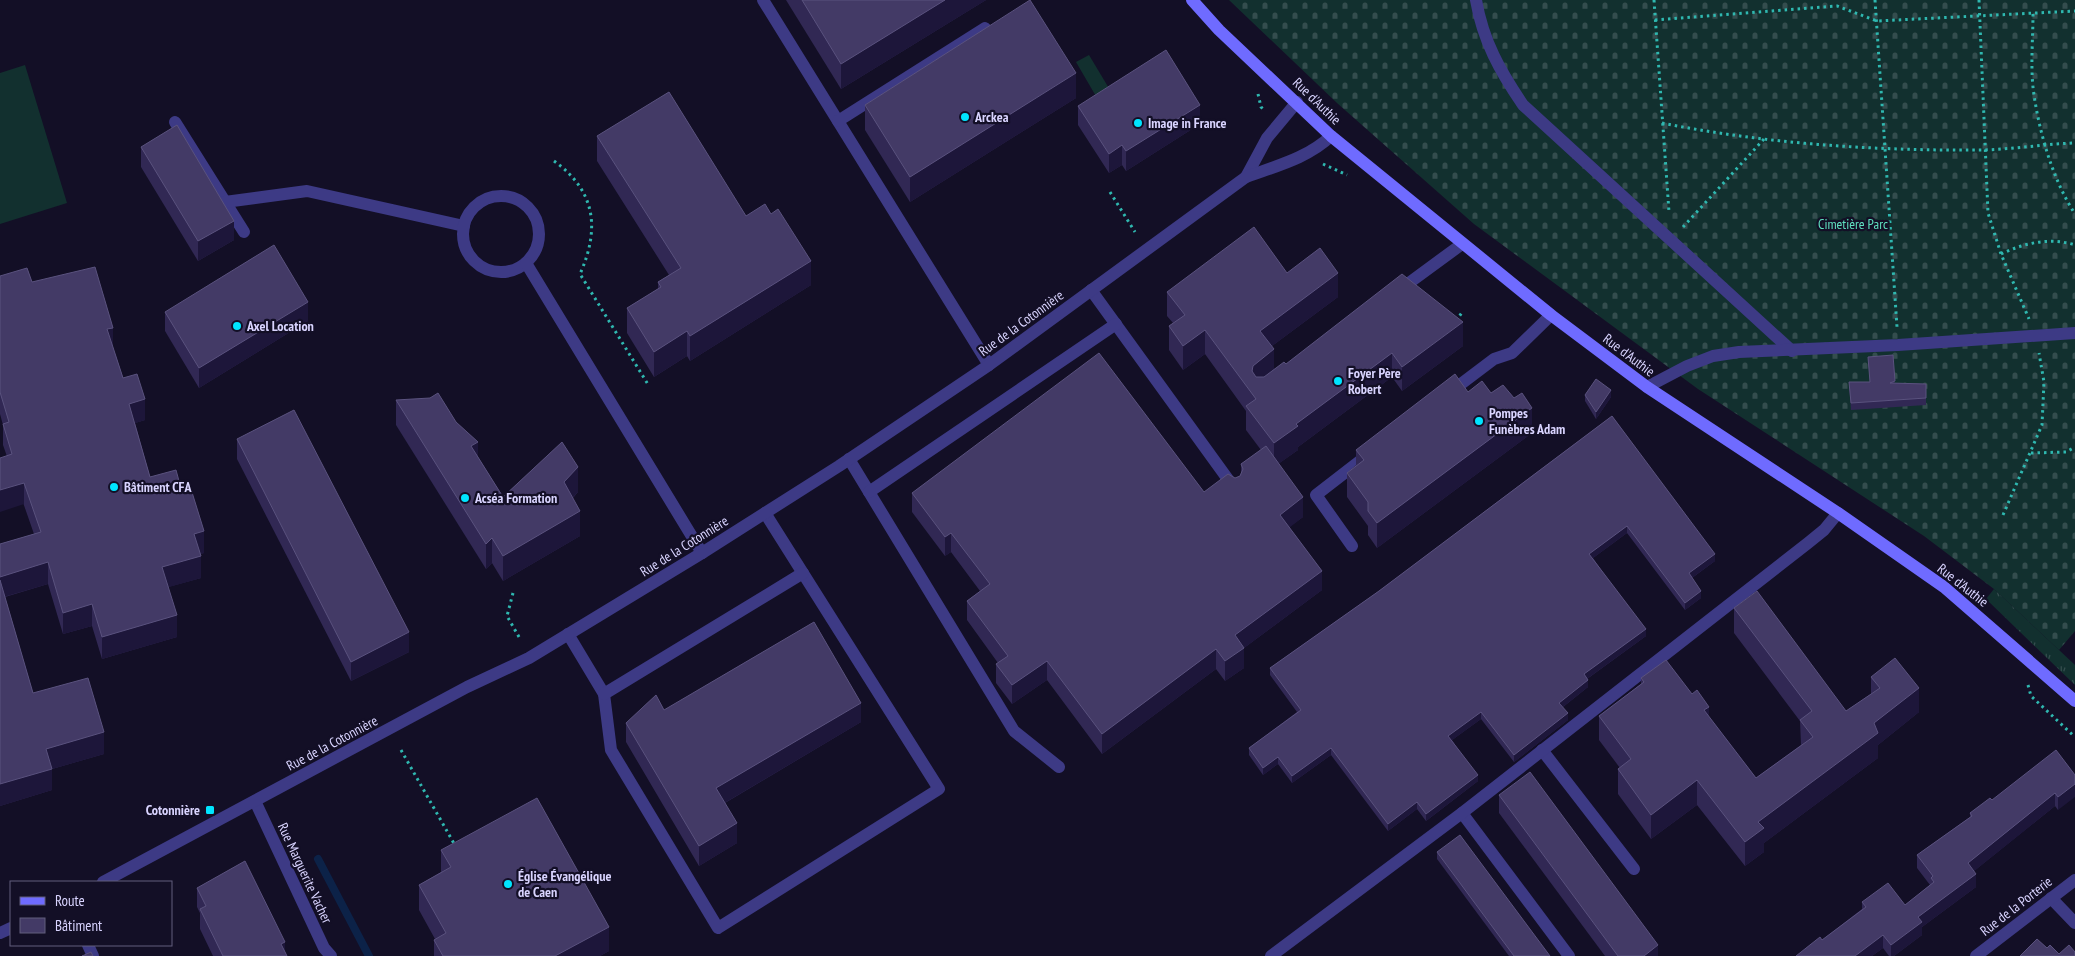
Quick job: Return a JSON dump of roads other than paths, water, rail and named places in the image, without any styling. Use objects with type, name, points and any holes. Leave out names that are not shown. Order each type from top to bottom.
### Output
[{"type":"street","points":[[763,0],[990,365]]},
{"type":"street","name":"Rue d'Authie","points":[[1192,0],[1219,30],[1331,136],[1551,315],[1647,387],[1838,513],[1944,587],[2075,701]]},
{"type":"street","points":[[1476,0],[1486,43],[1499,69],[1523,106],[1792,351]]},
{"type":"street","points":[[838,121],[985,28]]},
{"type":"street","name":"Rue de la Cotonnière","points":[[1246,177],[1267,138],[1297,102]]},
{"type":"street","points":[[175,122],[244,232]]},
{"type":"street","name":"Rue de la Cotonnière","points":[[105,881],[467,688],[529,658],[702,553],[849,459],[990,365],[1246,177],[1318,148],[1331,136]]},
{"type":"street","points":[[225,202],[307,191],[464,226]]},
{"type":"street","points":[[494,196],[507,196],[519,200],[529,207],[536,218],[539,229],[539,242],[534,254],[526,263],[515,270],[503,273],[490,271],[478,265],[469,256],[464,244],[464,226],[472,208],[482,200],[494,196]]},
{"type":"street","points":[[1385,300],[1462,244]]},
{"type":"street","points":[[526,263],[702,553]]},
{"type":"street","points":[[1091,290],[1235,489]]},
{"type":"street","points":[[1440,400],[1494,359],[1512,353],[1551,315]]},
{"type":"street","points":[[869,492],[1116,324]]},
{"type":"street","points":[[1647,387],[1687,366],[1713,356],[2075,333]]},
{"type":"street","points":[[1352,546],[1316,495],[1378,447]]},
{"type":"street","points":[[849,459],[1014,731],[1059,767]]},
{"type":"street","points":[[568,634],[604,694],[611,750],[718,928],[939,789],[765,513]]},
{"type":"street","points":[[1270,956],[1462,813],[1808,543],[1824,530],[1838,513]]},
{"type":"street","points":[[604,694],[803,573]]},
{"type":"street","points":[[1542,750],[1634,869]]},
{"type":"street","name":"Rue Marguerite Vacher","points":[[254,801],[324,948],[331,956]]},
{"type":"street","points":[[1462,813],[1569,956]]},
{"type":"street","name":"Rue de la Porterie","points":[[1976,956],[2075,880]]},
{"type":"street","points":[[2052,898],[2075,923]]},
{"type":"waterway","points":[[318,859],[369,956]]},
{"type":"place","name":"Arckea","points":[[965,117]]},
{"type":"place","name":"Image in France","points":[[1138,123]]},
{"type":"place","name":"Axel Location","points":[[237,326]]},
{"type":"place","name":"Foyer Père Robert","points":[[1338,381]]},
{"type":"place","name":"Pompes Funèbres Adam","points":[[1479,421]]},
{"type":"place","name":"Bâtiment CFA","points":[[114,487]]},
{"type":"place","name":"Acséa Formation","points":[[465,498]]},
{"type":"place","name":"Cotonnière","points":[[210,810]]},
{"type":"place","name":"Église Évangélique de Caen","points":[[508,884]]},
{"type":"park label","name":"Cimetière Parc","points":[[1853,224]]}]
